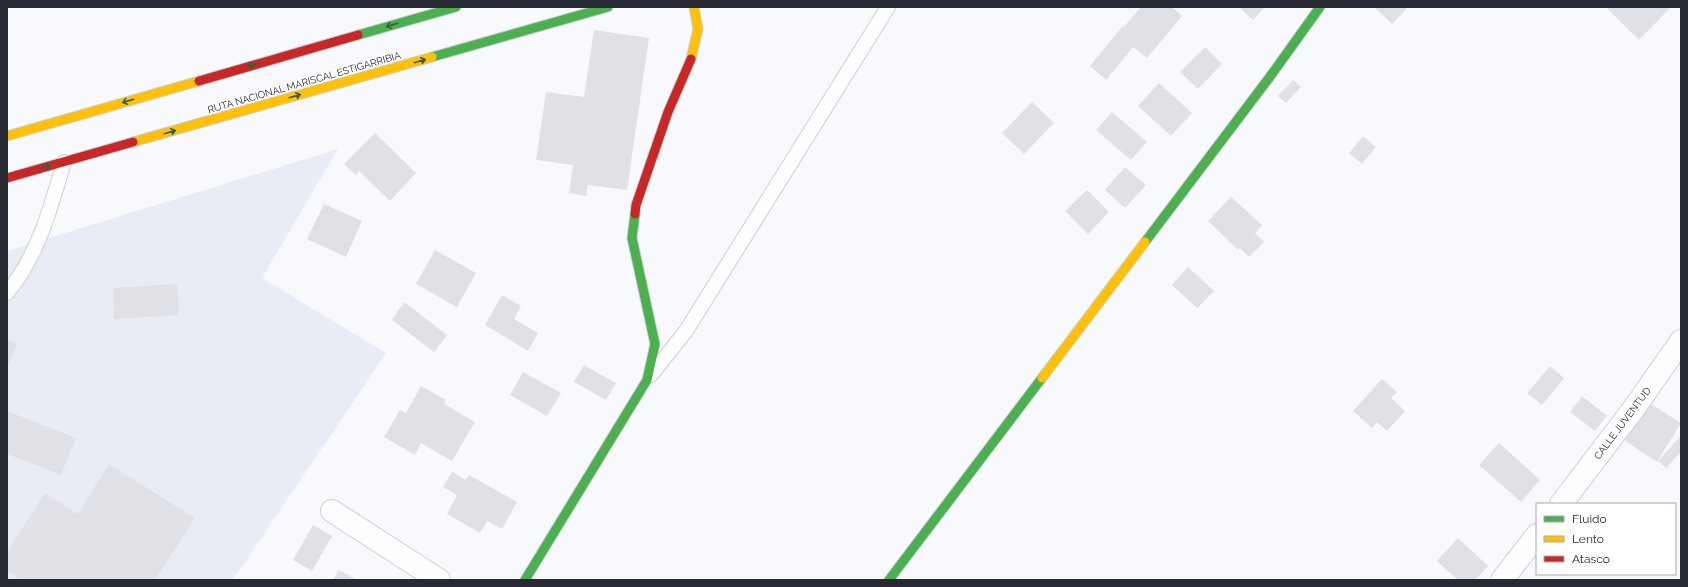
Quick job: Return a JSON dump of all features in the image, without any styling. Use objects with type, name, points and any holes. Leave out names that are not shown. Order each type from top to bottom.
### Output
[{"type":"main road","points":[[7,136],[456,7]]},
{"type":"main road","name":"RUTA NACIONAL MARISCAL ESTIGARRIBIA","points":[[7,178],[608,7]]},
{"type":"main road","points":[[525,580],[648,380],[655,344],[632,238],[636,205],[668,112],[693,53],[698,29],[694,7]]},
{"type":"main road","points":[[889,580],[1269,78],[1320,7]]},
{"type":"street","name":"CALLE JUVENTUD","points":[[1562,503],[1635,407],[1681,341]]},
{"type":"street","points":[[332,511],[439,580]]},
{"type":"street","points":[[1502,580],[1536,536]]},
{"type":"lane","points":[[648,380],[686,331],[888,7]]},
{"type":"lane","points":[[7,293],[20,278],[45,224],[64,162]]},
{"type":"shaded area","points":[[338,149],[262,278],[386,353],[233,580],[7,580],[7,251]]},
{"type":"building","points":[[1141,7],[1172,7],[1182,16],[1147,58],[1133,47],[1106,80],[1090,66]]},
{"type":"building","points":[[1239,7],[1265,7],[1253,20]]},
{"type":"building","points":[[1374,7],[1408,7],[1392,24]]},
{"type":"building","points":[[1606,7],[1671,7],[1639,40]]},
{"type":"building","points":[[594,30],[649,38],[627,190],[588,185],[586,196],[569,193],[573,165],[536,160],[546,92],[584,97]]},
{"type":"building","points":[[1205,47],[1222,64],[1198,89],[1180,72]]},
{"type":"building","points":[[1293,80],[1301,87],[1286,103],[1278,96]]},
{"type":"building","points":[[1159,83],[1192,113],[1171,136],[1138,106]]},
{"type":"building","points":[[1032,102],[1054,123],[1024,154],[1002,133]]},
{"type":"building","points":[[1112,112],[1147,142],[1131,160],[1096,130]]},
{"type":"building","points":[[375,133],[416,173],[390,201],[359,171],[356,175],[344,164]]},
{"type":"building","points":[[1363,136],[1376,147],[1362,164],[1349,153]]},
{"type":"building","points":[[1125,167],[1146,185],[1125,208],[1105,190]]},
{"type":"building","points":[[1087,190],[1109,212],[1088,234],[1065,211]]},
{"type":"building","points":[[1231,197],[1262,225],[1255,233],[1264,242],[1249,257],[1240,248],[1238,250],[1208,221]]},
{"type":"building","points":[[324,204],[362,221],[346,257],[307,239]]},
{"type":"building","points":[[435,250],[476,273],[457,307],[416,284]]},
{"type":"building","points":[[1188,267],[1214,291],[1197,308],[1172,285]]},
{"type":"building","points":[[177,284],[179,315],[114,319],[113,288]]},
{"type":"building","points":[[502,295],[521,306],[514,319],[538,333],[528,351],[485,325]]},
{"type":"building","points":[[404,302],[447,335],[434,352],[392,320]]},
{"type":"building","points":[[7,340],[17,344],[7,369]]},
{"type":"building","points":[[584,365],[616,383],[606,400],[574,382]]},
{"type":"building","points":[[1550,366],[1564,378],[1542,405],[1527,393]]},
{"type":"building","points":[[523,372],[561,393],[547,416],[510,395]]},
{"type":"building","points":[[1382,379],[1397,392],[1391,398],[1405,411],[1387,431],[1377,422],[1372,428],[1353,411]]},
{"type":"building","points":[[421,386],[446,400],[444,404],[475,422],[452,461],[421,443],[415,455],[384,437],[400,410],[406,413]]},
{"type":"building","points":[[1582,396],[1607,416],[1595,431],[1570,412]]},
{"type":"building","points":[[1648,402],[1681,423],[1657,462],[1624,440]]},
{"type":"building","points":[[7,411],[76,438],[61,475],[7,454]]},
{"type":"building","points":[[1681,436],[1681,452],[1666,468],[1658,461]]},
{"type":"building","points":[[1499,443],[1540,480],[1521,502],[1479,465]]},
{"type":"building","points":[[109,464],[195,518],[155,580],[20,580],[7,571],[7,552],[45,493],[78,514]]},
{"type":"building","points":[[452,472],[466,480],[469,475],[517,502],[502,529],[487,521],[480,533],[447,514],[457,495],[443,487]]},
{"type":"building","points":[[313,525],[332,536],[312,571],[293,560]]},
{"type":"building","points":[[1458,538],[1488,566],[1475,580],[1458,580],[1437,561]]},
{"type":"building","points":[[339,570],[357,580],[333,580]]},
{"type":"traffic: fast","points":[[358,35],[456,7]]},
{"type":"traffic: fast","points":[[432,57],[608,7]]},
{"type":"traffic: fast","points":[[1145,242],[1269,78],[1320,7]]},
{"type":"traffic: fast","points":[[525,580],[647,380],[655,344],[632,238],[635,214]]},
{"type":"traffic: fast","points":[[889,580],[1042,378]]},
{"type":"traffic: slow","points":[[691,59],[698,29],[694,7]]},
{"type":"traffic: slow","points":[[133,142],[432,57]]},
{"type":"traffic: slow","points":[[7,136],[199,81]]},
{"type":"traffic: slow","points":[[1042,378],[1145,242]]},
{"type":"traffic: jam","points":[[199,81],[358,35]]},
{"type":"traffic: jam","points":[[635,214],[636,205],[668,112],[691,59]]},
{"type":"traffic: jam","points":[[7,178],[133,142]]}]
